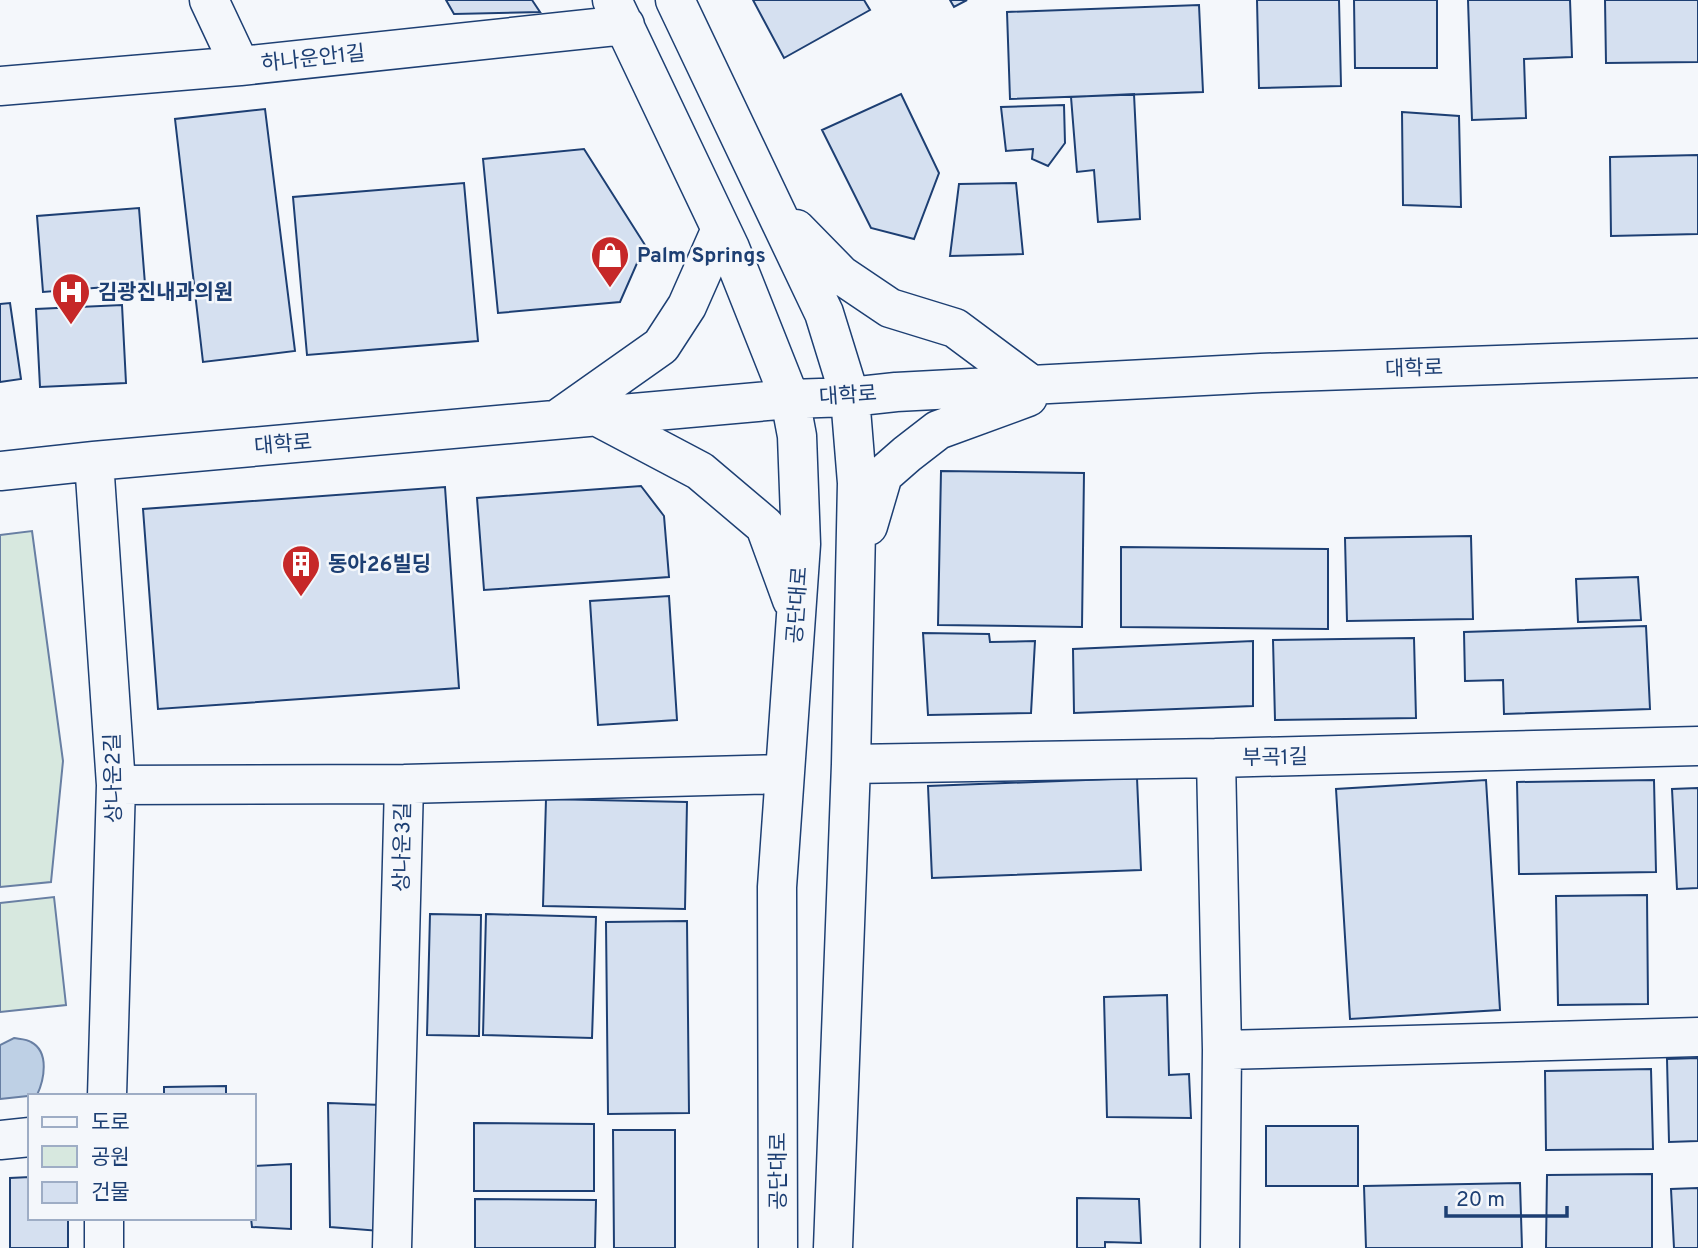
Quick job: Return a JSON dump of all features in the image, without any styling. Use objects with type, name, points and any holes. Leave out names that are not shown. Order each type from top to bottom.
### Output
[{"type":"street","points":[[209,0],[240,66]]},
{"type":"street","points":[[680,2],[824,313],[850,397],[858,483],[851,764],[833,1248]]},
{"type":"street","name":"하나운안1길","points":[[0,86],[240,66],[619,13]]},
{"type":"street","name":"공단대로","points":[[619,13],[721,229],[790,399],[797,436],[801,544],[777,887],[778,1248]]},
{"type":"street","points":[[772,202],[841,275],[890,308],[955,328],[1050,385]]},
{"type":"street","points":[[558,419],[661,346],[687,306],[721,229]]},
{"type":"street","name":"대학로","points":[[0,471],[790,399],[1261,373],[1698,358]]},
{"type":"street","points":[[856,565],[883,475],[938,430],[1050,385]]},
{"type":"street","points":[[596,416],[700,471],[765,526],[796,611]]},
{"type":"street","name":"상나운2길","points":[[94,461],[116,785],[107,1094]]},
{"type":"street","name":"부곡1길","points":[[851,764],[1698,746]]},
{"type":"street","points":[[1216,758],[1222,1050],[1220,1248]]},
{"type":"street","name":"상나운3길","points":[[392,1248],[404,784],[784,774]]},
{"type":"street","points":[[116,785],[404,784]]},
{"type":"street","points":[[1222,1050],[1698,1037]]},
{"type":"street","points":[[0,1140],[28,1137]]},
{"type":"street","points":[[104,1220],[104,1248]]},
{"type":"green space","points":[[32,531],[63,761],[51,882],[0,887],[0,535]]},
{"type":"green space","points":[[54,897],[66,1005],[0,1012],[0,903]]},
{"type":"water","points":[[14,1038],[29,1041],[41,1052],[44,1067],[37,1094],[0,1099],[0,1045]]},
{"type":"building","points":[[446,0],[532,0],[540,12],[454,14]]},
{"type":"building","points":[[753,0],[864,0],[870,10],[784,58]]},
{"type":"building","points":[[950,0],[967,0],[954,7]]},
{"type":"building","points":[[1257,0],[1339,0],[1341,86],[1259,88]]},
{"type":"building","points":[[1354,0],[1437,0],[1437,68],[1355,68]]},
{"type":"building","points":[[1468,0],[1570,0],[1572,57],[1524,59],[1526,118],[1472,120]]},
{"type":"building","points":[[1605,0],[1698,0],[1698,62],[1606,63]]},
{"type":"building","points":[[1199,5],[1203,92],[1010,99],[1007,12]]},
{"type":"building","points":[[901,94],[939,173],[914,239],[871,228],[822,130]]},
{"type":"building","points":[[1134,94],[1140,219],[1098,222],[1094,170],[1077,172],[1071,97]]},
{"type":"building","points":[[1064,105],[1065,143],[1048,166],[1032,159],[1033,149],[1006,151],[1001,107]]},
{"type":"building","points":[[265,109],[295,351],[203,362],[175,119]]},
{"type":"building","points":[[1402,112],[1459,116],[1461,207],[1403,205]]},
{"type":"building","points":[[584,149],[645,245],[620,302],[498,313],[483,159]]},
{"type":"building","points":[[1698,155],[1698,234],[1611,236],[1610,157]]},
{"type":"building","points":[[464,183],[478,341],[307,355],[293,197]]},
{"type":"building","points":[[1016,183],[1023,254],[950,256],[959,184]]},
{"type":"building","points":[[139,208],[145,284],[43,292],[37,216]]},
{"type":"building","points":[[10,303],[21,379],[0,382],[0,304]]},
{"type":"building","points":[[122,305],[126,383],[40,387],[36,309]]},
{"type":"building","points":[[941,471],[1084,473],[1082,627],[938,625]]},
{"type":"building","points":[[641,486],[664,516],[669,577],[484,590],[477,498]]},
{"type":"building","name":"동아26빌딩","points":[[445,487],[459,688],[158,709],[143,509]]},
{"type":"building","points":[[1471,536],[1473,619],[1347,621],[1345,538]]},
{"type":"building","points":[[1121,547],[1328,549],[1328,629],[1121,627]]},
{"type":"building","points":[[1638,577],[1641,620],[1578,622],[1576,579]]},
{"type":"building","points":[[669,596],[677,720],[598,725],[590,601]]},
{"type":"building","points":[[1646,626],[1650,709],[1504,714],[1503,680],[1465,681],[1464,632]]},
{"type":"building","points":[[923,633],[989,634],[990,642],[1035,641],[1031,713],[928,715]]},
{"type":"building","points":[[1414,638],[1416,718],[1275,720],[1273,640]]},
{"type":"building","points":[[1253,641],[1253,706],[1074,713],[1073,649]]},
{"type":"building","points":[[1137,778],[1141,870],[932,878],[928,786]]},
{"type":"building","points":[[1486,780],[1500,1010],[1350,1019],[1336,789]]},
{"type":"building","points":[[1654,780],[1656,872],[1519,874],[1517,782]]},
{"type":"building","points":[[1698,788],[1698,888],[1677,889],[1672,789]]},
{"type":"building","points":[[546,799],[687,802],[685,909],[543,906]]},
{"type":"building","points":[[1647,895],[1648,1004],[1558,1005],[1556,896]]},
{"type":"building","points":[[430,914],[481,915],[479,1036],[427,1035]]},
{"type":"building","points":[[486,914],[596,917],[592,1038],[483,1035]]},
{"type":"building","points":[[687,921],[689,1113],[608,1114],[606,922]]},
{"type":"building","points":[[1167,995],[1169,1075],[1189,1074],[1191,1118],[1107,1117],[1104,997]]},
{"type":"building","points":[[1698,1058],[1698,1141],[1669,1142],[1667,1059]]},
{"type":"building","points":[[1651,1069],[1653,1149],[1546,1150],[1545,1071]]},
{"type":"building","points":[[226,1086],[226,1094],[164,1094],[164,1087]]},
{"type":"building","points":[[328,1103],[382,1105],[380,1231],[330,1227]]},
{"type":"building","points":[[474,1123],[594,1124],[594,1191],[474,1191]]},
{"type":"building","points":[[1266,1126],[1358,1126],[1358,1186],[1266,1186]]},
{"type":"building","points":[[613,1130],[675,1130],[675,1248],[614,1248]]},
{"type":"building","points":[[291,1164],[291,1229],[252,1227],[251,1220],[256,1220],[256,1166]]},
{"type":"building","points":[[1652,1174],[1652,1248],[1546,1248],[1547,1175]]},
{"type":"building","points":[[28,1177],[28,1220],[68,1220],[68,1248],[10,1248],[10,1178]]},
{"type":"building","points":[[1520,1183],[1522,1248],[1366,1248],[1364,1186]]},
{"type":"building","points":[[1698,1188],[1698,1248],[1674,1248],[1671,1189]]},
{"type":"building","points":[[1077,1198],[1139,1199],[1141,1243],[1105,1242],[1105,1248],[1077,1248]]},
{"type":"building","points":[[475,1199],[596,1200],[595,1248],[475,1248]]},
{"type":"place","name":"Palm Springs","points":[[610,289]]},
{"type":"place","name":"김광진내과의원","points":[[71,326]]},
{"type":"place","name":"동아26빌딩","points":[[301,598]]}]
